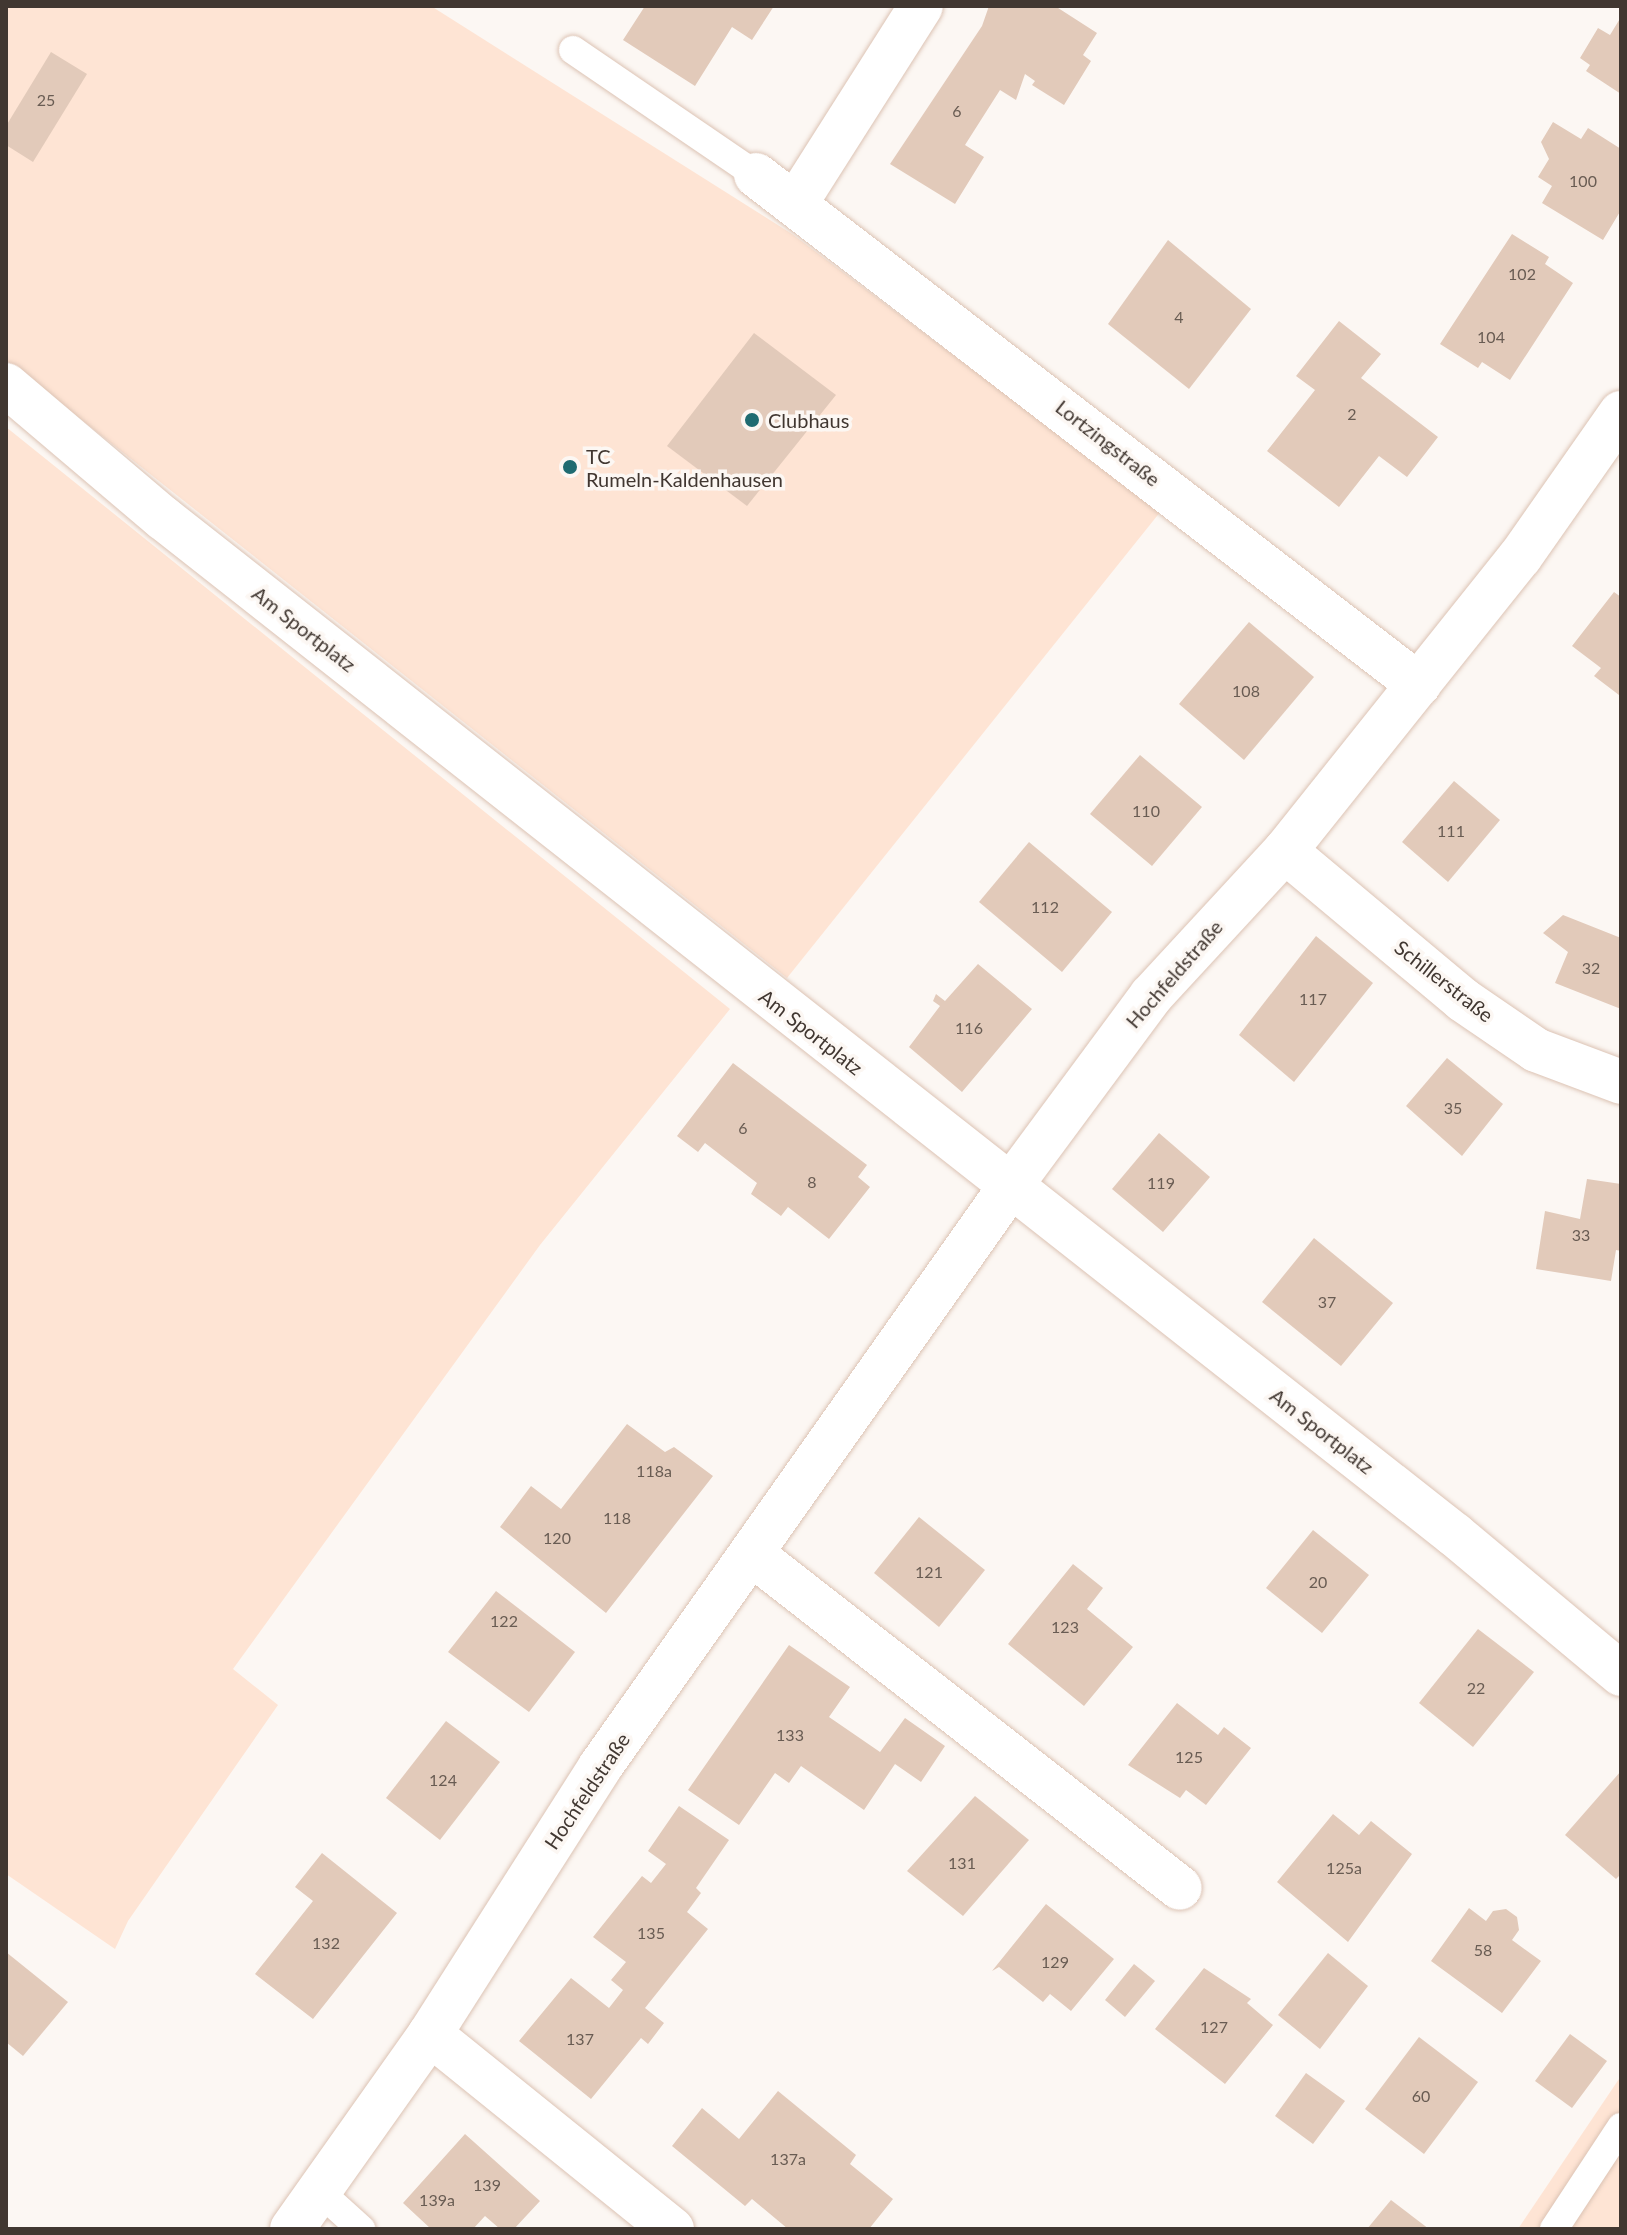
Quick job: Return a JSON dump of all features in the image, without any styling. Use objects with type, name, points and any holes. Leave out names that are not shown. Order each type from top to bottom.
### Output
[{"type":"street","points":[[796,203],[921,6]]},
{"type":"street","name":"Lortzingstraße","points":[[756,175],[1419,685]]},
{"type":"street","name":"Am Sportplatz","points":[[6,385],[163,518],[1009,1188],[1455,1535],[1621,1674]]},
{"type":"street","name":"Hochfeldstraße","points":[[292,2229],[430,2034],[600,1767],[753,1555],[1009,1188],[1151,996],[1285,851],[1419,685],[1520,557],[1621,413]]},
{"type":"street","name":"Schillerstraße","points":[[1285,851],[1463,1000],[1536,1050],[1621,1082]]},
{"type":"street","points":[[753,1555],[1180,1888]]},
{"type":"street","points":[[430,2034],[672,2229]]},
{"type":"lane","name":"Lortzingstraße","points":[[573,50],[756,175]]},
{"type":"lane","points":[[1554,2229],[1621,2127]]},
{"type":"lane","points":[[319,2191],[361,2229]]},
{"type":"shaded area","name":"TC Rumeln-Kaldenhausen","points":[[6,6],[431,6],[792,234],[1161,511],[787,978],[6,360]]},
{"type":"shaded area","points":[[6,427],[730,1009],[540,1245],[233,1669],[278,1705],[128,1921],[115,1949],[6,1874]]},
{"type":"shaded area","points":[[1621,2076],[1621,2229],[1518,2229]]},
{"type":"building","points":[[645,6],[774,6],[752,40],[732,27],[695,86],[623,40]]},
{"type":"building","points":[[989,6],[1055,6],[1097,33],[1083,55],[1091,61],[1064,105],[1032,85],[1035,81],[1025,74],[1016,100],[1000,90],[965,145],[984,157],[955,204],[890,164],[982,26]]},
{"type":"building","points":[[1621,17],[1621,94],[1586,71],[1590,65],[1580,58],[1598,28],[1610,35]]},
{"type":"building","points":[[51,52],[87,74],[33,162],[6,145],[6,126]]},
{"type":"building","points":[[1553,122],[1581,139],[1588,128],[1621,149],[1621,210],[1603,240],[1542,203],[1552,186],[1538,177],[1549,159],[1541,142]]},
{"type":"building","points":[[1512,234],[1549,257],[1545,264],[1573,283],[1510,380],[1482,362],[1478,368],[1440,344]]},
{"type":"building","points":[[1168,240],[1251,309],[1189,389],[1108,324]]},
{"type":"building","points":[[1339,321],[1381,354],[1361,378],[1438,437],[1407,477],[1379,456],[1339,507],[1267,451],[1315,390],[1296,376]]},
{"type":"building","name":"Clubhaus","points":[[754,333],[836,395],[747,506],[667,446]]},
{"type":"building","points":[[1614,592],[1621,597],[1619,695],[1594,676],[1601,668],[1572,646]]},
{"type":"building","points":[[1249,622],[1314,677],[1244,760],[1179,704]]},
{"type":"building","points":[[1140,755],[1202,807],[1152,866],[1090,814]]},
{"type":"building","points":[[1454,781],[1500,820],[1448,882],[1402,842]]},
{"type":"building","points":[[1029,842],[1112,912],[1062,972],[979,902]]},
{"type":"building","points":[[1563,915],[1621,938],[1621,1009],[1555,983],[1568,952],[1543,933]]},
{"type":"building","points":[[1316,936],[1373,983],[1294,1082],[1239,1035]]},
{"type":"building","points":[[978,964],[1032,1009],[962,1092],[909,1047],[940,1006],[933,1001],[936,994],[945,1001]]},
{"type":"building","points":[[1447,1058],[1503,1104],[1462,1156],[1406,1106]]},
{"type":"building","points":[[733,1063],[867,1165],[858,1177],[870,1187],[829,1239],[788,1207],[781,1216],[751,1194],[757,1183],[705,1143],[698,1152],[677,1136]]},
{"type":"building","points":[[1159,1133],[1210,1177],[1163,1232],[1112,1189]]},
{"type":"building","points":[[1587,1179],[1621,1184],[1621,1251],[1616,1250],[1611,1281],[1536,1269],[1545,1211],[1580,1219]]},
{"type":"building","points":[[1314,1238],[1393,1303],[1341,1366],[1262,1302]]},
{"type":"building","points":[[627,1424],[665,1452],[674,1447],[713,1476],[606,1613],[500,1527],[531,1486],[561,1509]]},
{"type":"building","points":[[919,1517],[985,1570],[939,1627],[874,1573]]},
{"type":"building","points":[[1313,1530],[1369,1575],[1322,1633],[1266,1588]]},
{"type":"building","points":[[1073,1564],[1103,1588],[1087,1609],[1133,1647],[1084,1706],[1008,1644]]},
{"type":"building","points":[[496,1591],[575,1652],[529,1712],[448,1652]]},
{"type":"building","points":[[1478,1629],[1534,1672],[1473,1747],[1419,1703]]},
{"type":"building","points":[[789,1645],[850,1687],[829,1717],[880,1752],[905,1718],[945,1746],[921,1782],[895,1764],[864,1810],[801,1766],[789,1783],[775,1773],[739,1825],[688,1790]]},
{"type":"building","points":[[1177,1703],[1218,1735],[1224,1727],[1251,1748],[1206,1805],[1186,1790],[1180,1798],[1128,1765]]},
{"type":"building","points":[[446,1721],[500,1762],[440,1840],[386,1798]]},
{"type":"building","points":[[1621,1771],[1621,1874],[1616,1879],[1565,1835]]},
{"type":"building","points":[[975,1796],[1029,1840],[963,1916],[907,1871]]},
{"type":"building","points":[[679,1806],[729,1840],[696,1888],[701,1893],[687,1912],[708,1929],[645,2008],[664,2023],[648,2044],[641,2038],[591,2099],[519,2041],[571,1978],[609,2008],[623,1990],[611,1980],[626,1962],[593,1937],[642,1876],[651,1883],[666,1864],[648,1851]]},
{"type":"building","points":[[1333,1814],[1359,1835],[1371,1821],[1412,1854],[1348,1942],[1277,1882]]},
{"type":"building","points":[[322,1853],[397,1913],[313,2019],[255,1974],[313,1901],[295,1887]]},
{"type":"building","points":[[1046,1904],[1114,1959],[1071,2011],[1050,1994],[1043,2002],[999,1967],[992,1971]]},
{"type":"building","points":[[1469,1908],[1486,1921],[1493,1911],[1506,1909],[1517,1917],[1519,1930],[1512,1940],[1541,1961],[1502,2013],[1431,1961]]},
{"type":"building","points":[[6,1952],[68,2002],[23,2056],[6,2042]]},
{"type":"building","points":[[1328,1953],[1368,1986],[1320,2049],[1278,2015]]},
{"type":"building","points":[[1134,1964],[1155,1981],[1125,2017],[1105,2000]]},
{"type":"building","points":[[1204,1968],[1251,1999],[1247,2003],[1273,2025],[1225,2084],[1155,2029]]},
{"type":"building","points":[[1570,2034],[1607,2061],[1572,2108],[1535,2081]]},
{"type":"building","points":[[1419,2037],[1478,2082],[1424,2154],[1365,2109]]},
{"type":"building","points":[[1306,2073],[1345,2101],[1313,2144],[1275,2116]]},
{"type":"building","points":[[778,2091],[856,2155],[850,2164],[893,2199],[869,2229],[788,2229],[752,2199],[745,2206],[672,2146],[702,2108],[739,2139]]},
{"type":"building","points":[[465,2134],[540,2201],[514,2229],[500,2229],[485,2216],[473,2229],[431,2229],[403,2203]]},
{"type":"building","points":[[1391,2200],[1429,2229],[1367,2229]]},
{"type":"place","name":"Clubhaus","points":[[752,420]]},
{"type":"place","name":"TC Rumeln-Kaldenhausen","points":[[570,467]]}]
